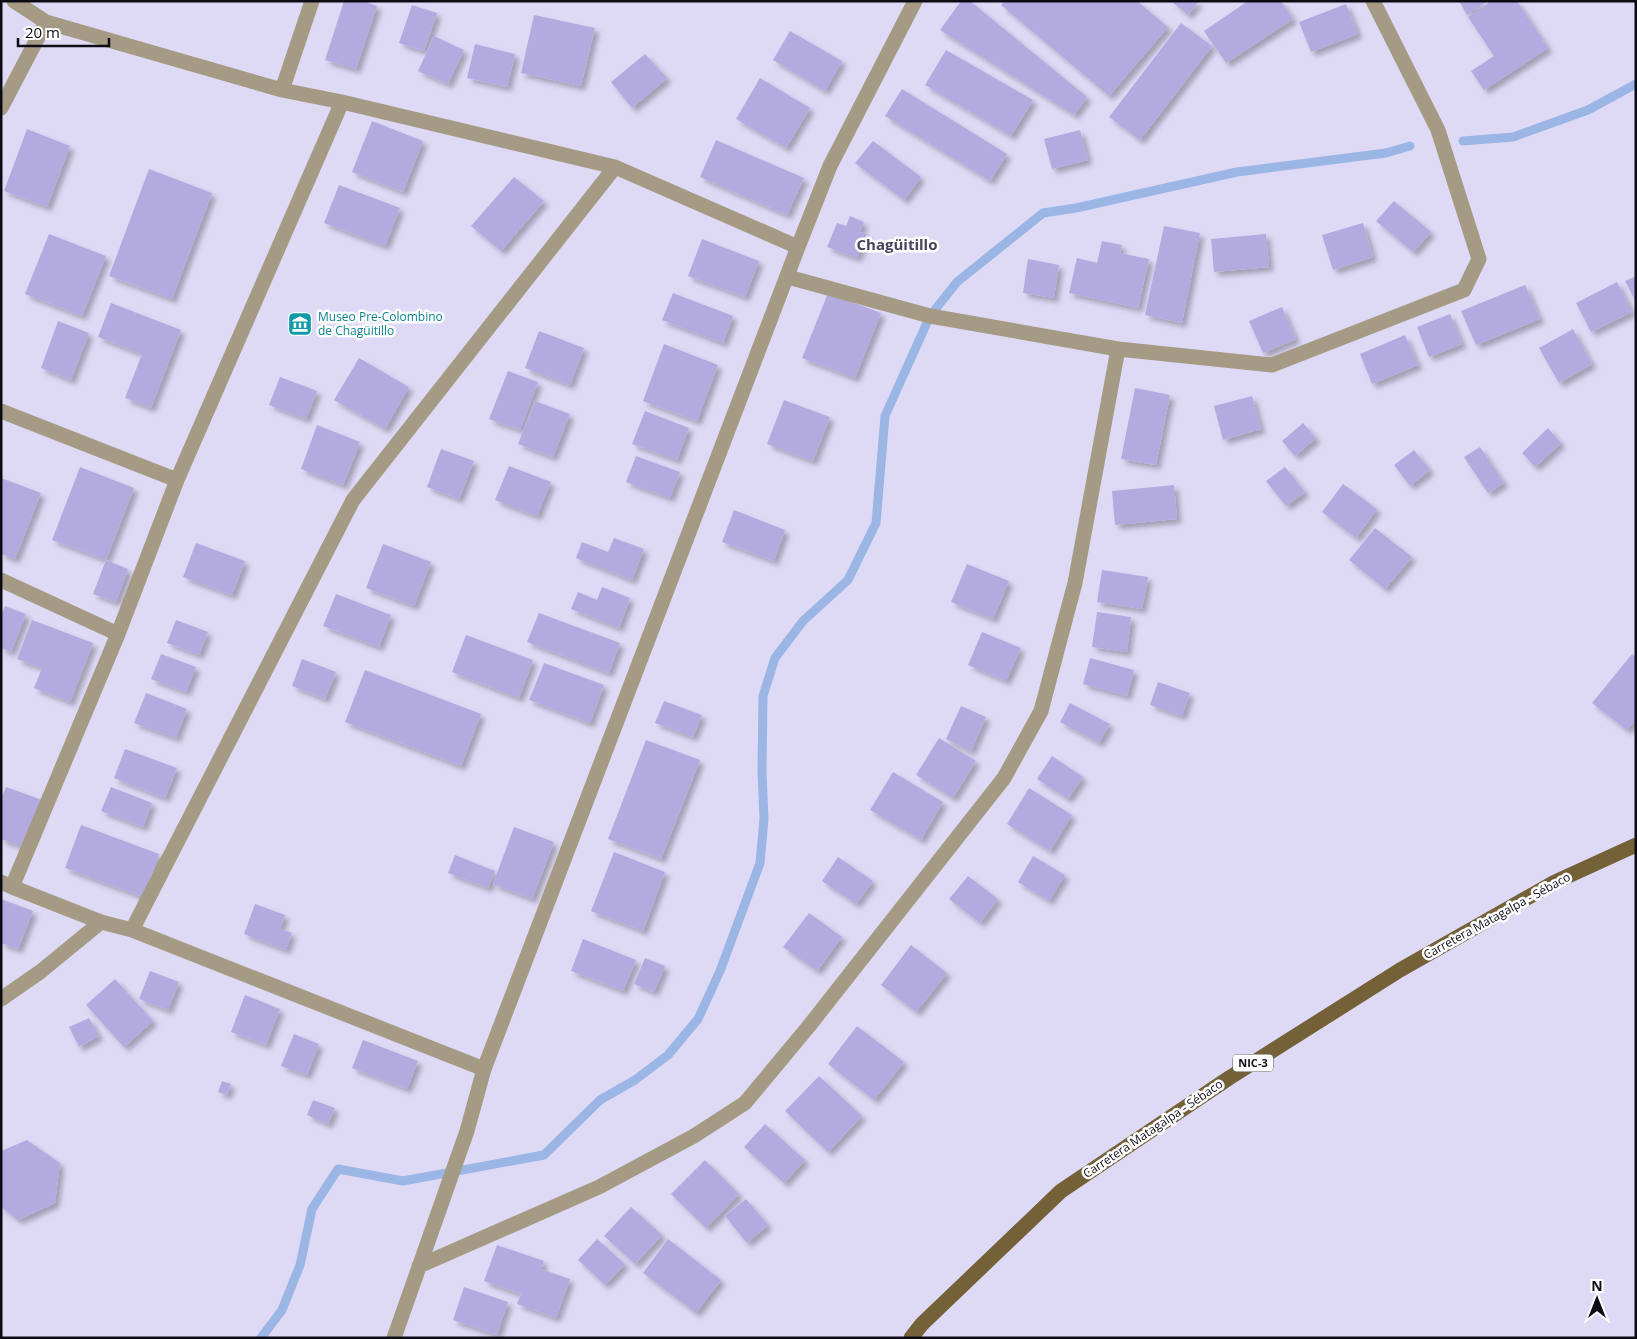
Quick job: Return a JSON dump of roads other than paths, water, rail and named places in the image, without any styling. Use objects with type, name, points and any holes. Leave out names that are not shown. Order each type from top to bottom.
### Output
[{"type":"main road","name":"Carretera Matagalpa - Sébaco","points":[[911,1338],[922,1324],[1061,1191],[1077,1180],[1229,1078],[1400,970],[1555,882],[1636,845]]},
{"type":"street","points":[[14,1],[46,22],[282,90],[342,102],[615,167],[798,247]]},
{"type":"street","points":[[282,90],[312,1]]},
{"type":"street","points":[[394,1338],[446,1195],[467,1131],[484,1069],[798,247],[830,166],[915,1]]},
{"type":"street","points":[[788,277],[930,316],[1118,349],[1272,365],[1464,290],[1479,259],[1438,130],[1373,1]]},
{"type":"street","points":[[1,108],[46,22]]},
{"type":"street","points":[[342,102],[176,480],[118,634],[6,885],[101,922],[132,930],[484,1069]]},
{"type":"street","points":[[132,930],[353,500],[615,167]]},
{"type":"street","points":[[419,1266],[599,1187],[694,1136],[745,1103],[809,1026],[1004,778],[1042,711],[1075,583],[1118,349]]},
{"type":"street","points":[[1,411],[176,480]]},
{"type":"street","points":[[1,580],[118,634]]},
{"type":"street","points":[[1,999],[40,972],[101,922]]},
{"type":"waterway","points":[[1463,141],[1513,137],[1588,110],[1636,84]]},
{"type":"waterway","points":[[261,1338],[282,1310],[300,1265],[312,1209],[338,1169],[403,1181],[544,1155],[600,1100],[635,1080],[668,1055],[698,1019],[720,971],[760,863],[764,819],[762,771],[763,696],[775,658],[803,621],[848,580],[876,523],[885,416],[930,316],[957,282],[1043,213],[1076,208],[1237,172],[1386,153],[1410,146]]},
{"type":"place","name":"Museo Pre-Colombino de Chagüitillo","points":[[300,324]]},
{"type":"district","name":"Chagüitillo","points":[[897,245]]}]
